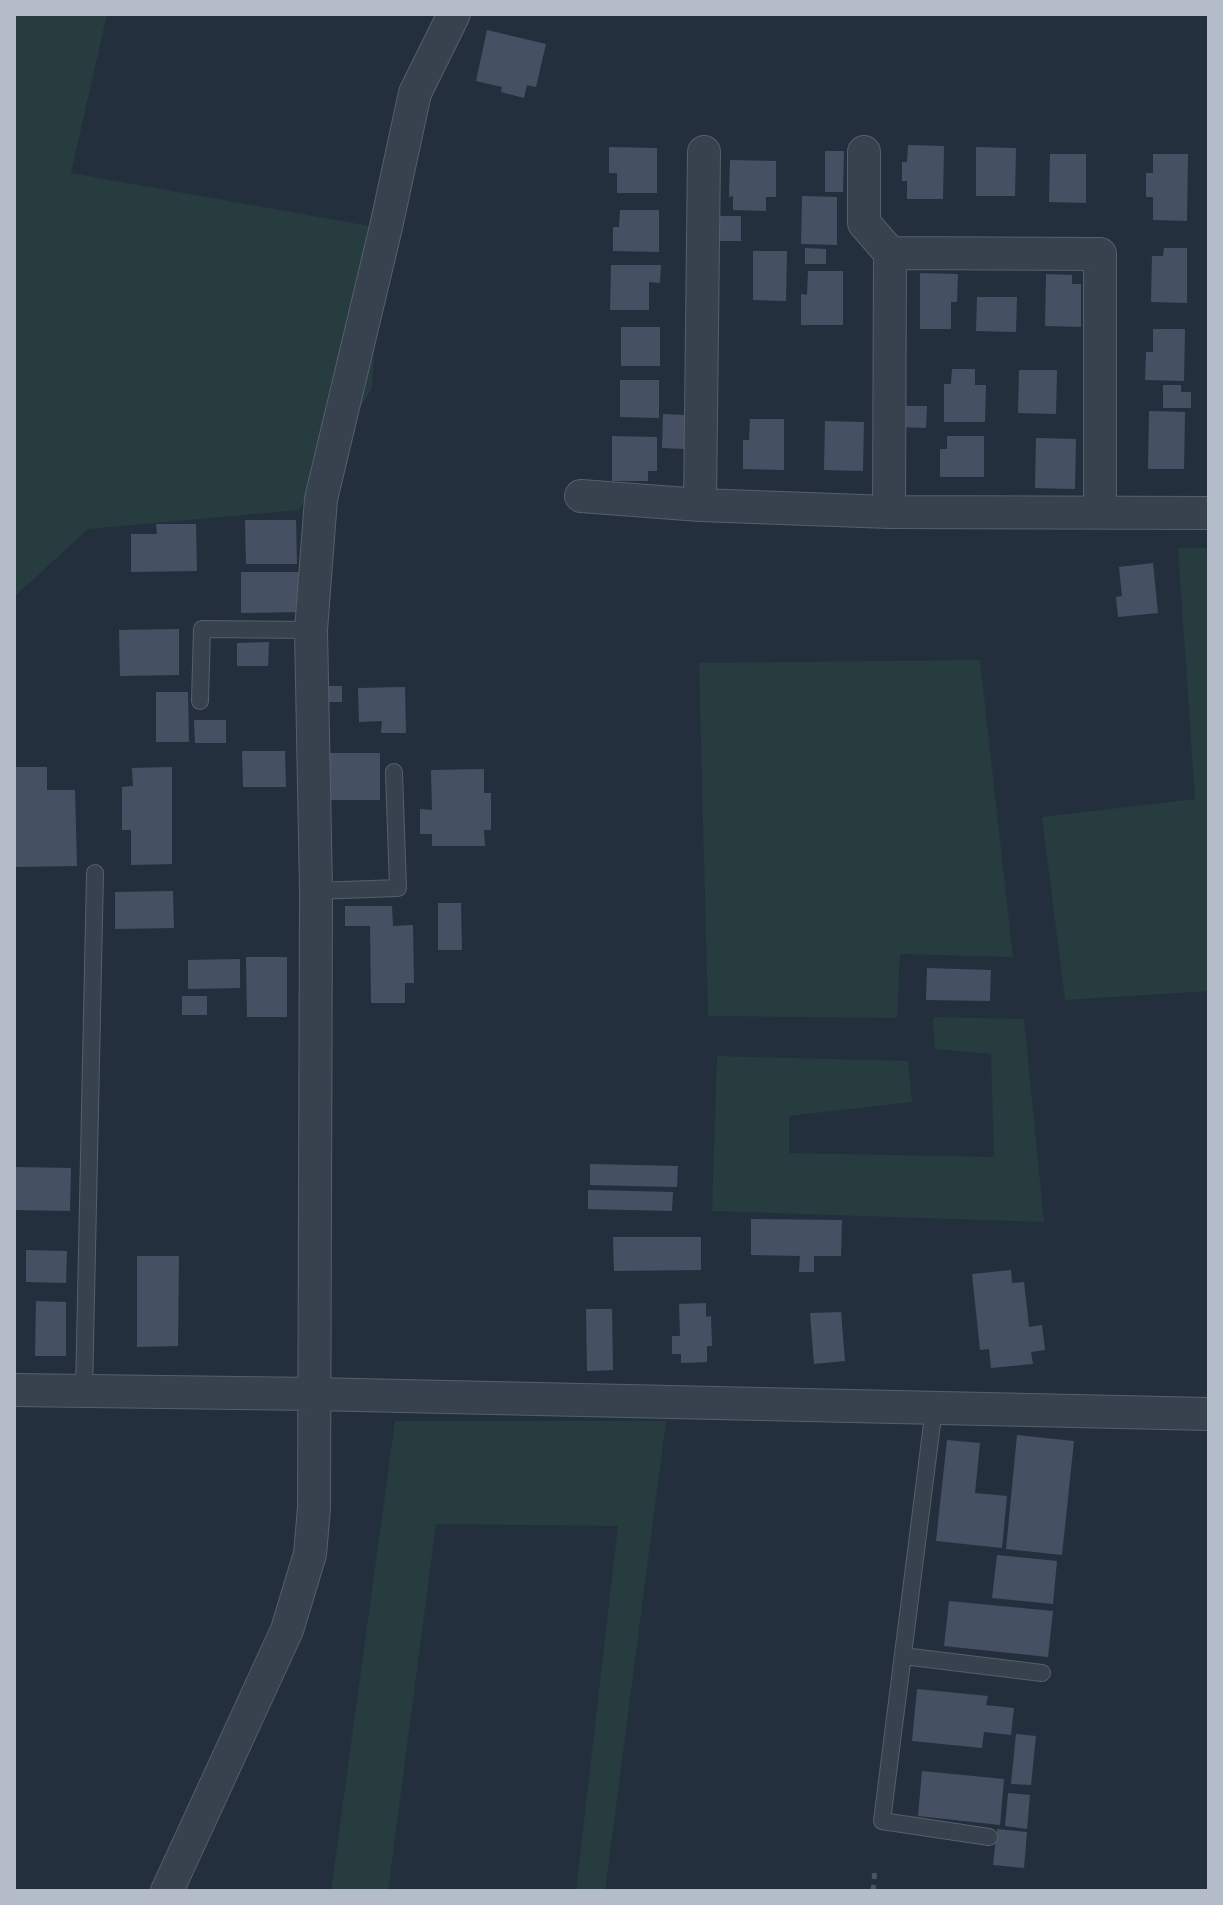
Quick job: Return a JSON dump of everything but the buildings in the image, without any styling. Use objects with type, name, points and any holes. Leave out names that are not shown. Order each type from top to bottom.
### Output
[{"type":"street","points":[[167,1891],[287,1630],[310,1554],[314,1508],[316,891],[311,630],[321,499],[415,93],[454,14]]},
{"type":"street","points":[[700,505],[704,152]]},
{"type":"street","points":[[864,152],[864,223],[890,253],[889,512]]},
{"type":"street","points":[[890,253],[1100,254],[1100,511]]},
{"type":"street","points":[[581,496],[700,505],[889,512],[1209,513]]},
{"type":"street","points":[[14,1390],[1209,1414]]},
{"type":"lane","points":[[200,701],[202,629],[311,630]]},
{"type":"lane","points":[[316,891],[398,888],[394,772]]},
{"type":"lane","points":[[84,1392],[95,873]]},
{"type":"lane","points":[[934,1408],[882,1821],[989,1837]]},
{"type":"lane","points":[[903,1656],[1042,1673]]},
{"type":"path","points":[[873,1891],[875,1870]]},
{"type":"green space","points":[[14,14],[107,14],[71,173],[381,228],[372,388],[299,510],[88,529],[14,597]]},
{"type":"green space","points":[[1178,548],[1209,548],[1209,991],[1065,1000],[1042,817],[1195,799]]},
{"type":"green space","points":[[980,660],[1013,957],[900,954],[897,1018],[708,1016],[699,663]]},
{"type":"green space","points":[[933,1017],[1024,1019],[1044,1222],[712,1211],[717,1056],[908,1061],[912,1102],[789,1116],[789,1153],[994,1157],[991,1054],[935,1049]]},
{"type":"green space","points":[[395,1421],[666,1421],[605,1891],[576,1891],[618,1526],[436,1524],[388,1891],[331,1891]]}]
